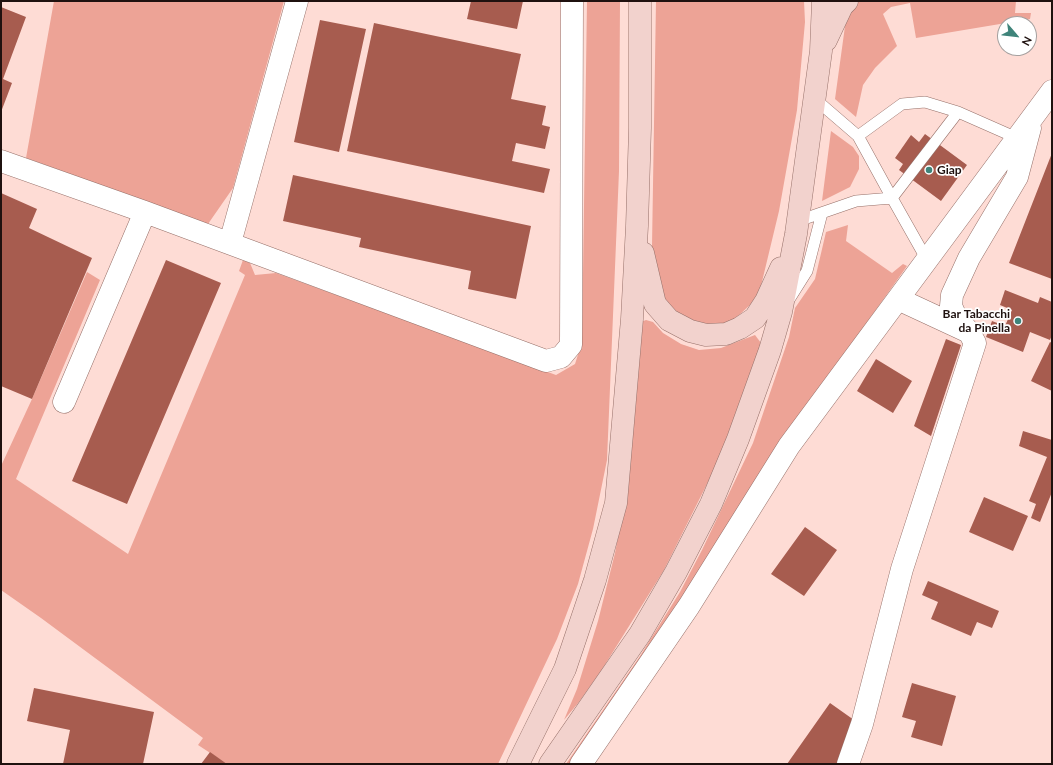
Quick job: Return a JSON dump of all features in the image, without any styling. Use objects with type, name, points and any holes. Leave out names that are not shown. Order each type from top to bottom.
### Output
[{"type":"main road","points":[[518,764],[565,669],[595,580],[616,503],[632,319],[637,226],[640,128],[640,1]]},
{"type":"main road","points":[[550,764],[640,634],[676,572],[711,504],[743,424],[770,350],[781,312],[797,227],[821,50],[823,1]]},
{"type":"main road","points":[[821,50],[842,6],[847,1]]},
{"type":"main road","points":[[637,226],[655,304],[669,320],[690,331],[706,335],[726,334],[740,328],[755,318],[766,301],[797,227]]},
{"type":"street","points":[[230,243],[297,1]]},
{"type":"street","points":[[1,161],[230,243],[546,361],[560,357],[571,345],[572,1]]},
{"type":"street","points":[[582,764],[689,606],[789,446],[1052,91]]},
{"type":"street","points":[[848,764],[862,724],[902,569],[975,343],[969,332],[956,317],[951,306],[952,295],[969,258],[1017,177],[1033,117]]},
{"type":"street","points":[[64,402],[145,212]]},
{"type":"street","points":[[898,299],[969,332]]},
{"type":"lane","points":[[815,99],[858,136],[927,260]]},
{"type":"lane","points":[[858,136],[902,104],[925,102],[958,112],[1017,138]]},
{"type":"lane","points":[[797,227],[822,213],[856,201],[892,198],[958,112]]},
{"type":"lane","points":[[781,312],[807,271],[822,213]]},
{"type":"shaded area","points":[[54,1],[284,1],[233,188],[208,224],[26,158]]},
{"type":"shaded area","points":[[587,1],[620,1],[619,171],[607,460],[593,529],[578,584],[557,639],[498,764],[227,764],[198,745],[203,738],[1,590],[1,466],[87,272],[100,280],[16,479],[128,554],[245,275],[239,271],[243,260],[250,263],[255,275],[276,273],[556,375],[575,364],[582,342]]},
{"type":"shaded area","points":[[656,1],[804,1],[805,22],[797,110],[779,211],[760,290],[751,304],[737,317],[726,324],[711,327],[686,320],[667,303],[654,273],[652,246]]},
{"type":"shaded area","points":[[859,1],[1016,1],[1015,13],[1031,13],[1030,16],[997,16],[997,24],[916,38],[910,3],[891,7],[883,14],[897,46],[875,68],[863,85],[856,117],[835,99],[846,19],[851,9]]},
{"type":"shaded area","points":[[831,131],[853,147],[859,156],[859,169],[850,187],[822,201]]},
{"type":"shaded area","points":[[848,225],[846,241],[892,273],[903,264],[907,266],[772,456],[749,497],[575,764],[566,764],[640,656],[680,592],[702,550],[753,443],[789,337],[795,308],[815,279],[826,232]]},
{"type":"shaded area","points":[[646,320],[653,322],[663,333],[681,344],[699,350],[721,348],[755,335],[761,343],[718,462],[664,570],[601,671],[564,720],[577,689],[598,621],[615,553],[624,504],[641,322]]},
{"type":"building","points":[[471,1],[523,1],[517,29],[467,19]]},
{"type":"building","points":[[1,7],[26,17],[3,79],[12,83],[1,112]]},
{"type":"building","points":[[320,20],[366,29],[339,152],[294,142]]},
{"type":"building","points":[[374,23],[521,54],[511,99],[546,106],[542,125],[550,127],[545,149],[516,143],[512,161],[550,169],[544,193],[347,151]]},
{"type":"building","points":[[925,134],[967,165],[941,201],[899,170],[903,164],[895,158],[911,135],[919,142]]},
{"type":"building","points":[[1052,153],[1052,279],[1009,263]]},
{"type":"building","points":[[293,175],[531,226],[516,299],[468,289],[471,271],[359,247],[361,238],[283,221]]},
{"type":"building","points":[[1,193],[37,209],[29,228],[92,258],[32,399],[1,386]]},
{"type":"building","points":[[166,260],[221,283],[127,504],[72,481]]},
{"type":"building","points":[[1005,290],[1038,303],[1040,297],[1052,302],[1052,335],[1050,340],[1030,332],[1023,352],[986,337],[992,321],[1005,326],[1012,310],[1000,305]]},
{"type":"building","points":[[946,339],[961,345],[931,436],[914,426]]},
{"type":"building","points":[[1050,342],[1052,343],[1052,391],[1031,381]]},
{"type":"building","points":[[876,359],[912,381],[893,413],[857,391]]},
{"type":"building","points":[[1023,431],[1052,440],[1052,492],[1040,522],[1031,518],[1036,504],[1029,501],[1047,457],[1019,446]]},
{"type":"building","points":[[984,497],[1028,516],[1013,551],[969,532]]},
{"type":"building","points":[[805,527],[837,550],[804,596],[771,574]]},
{"type":"building","points":[[928,581],[999,611],[992,628],[977,622],[971,636],[931,619],[938,602],[922,595]]},
{"type":"building","points":[[912,683],[956,696],[942,746],[911,737],[916,721],[902,717]]},
{"type":"building","points":[[34,688],[154,712],[143,764],[63,764],[70,730],[27,721]]},
{"type":"building","points":[[830,703],[854,720],[837,764],[787,764]]},
{"type":"building","points":[[210,752],[227,764],[201,764]]},
{"type":"place","name":"Giap","points":[[929,170]]},
{"type":"place","name":"Bar Tabacchi da Pinella","points":[[1018,321]]}]
